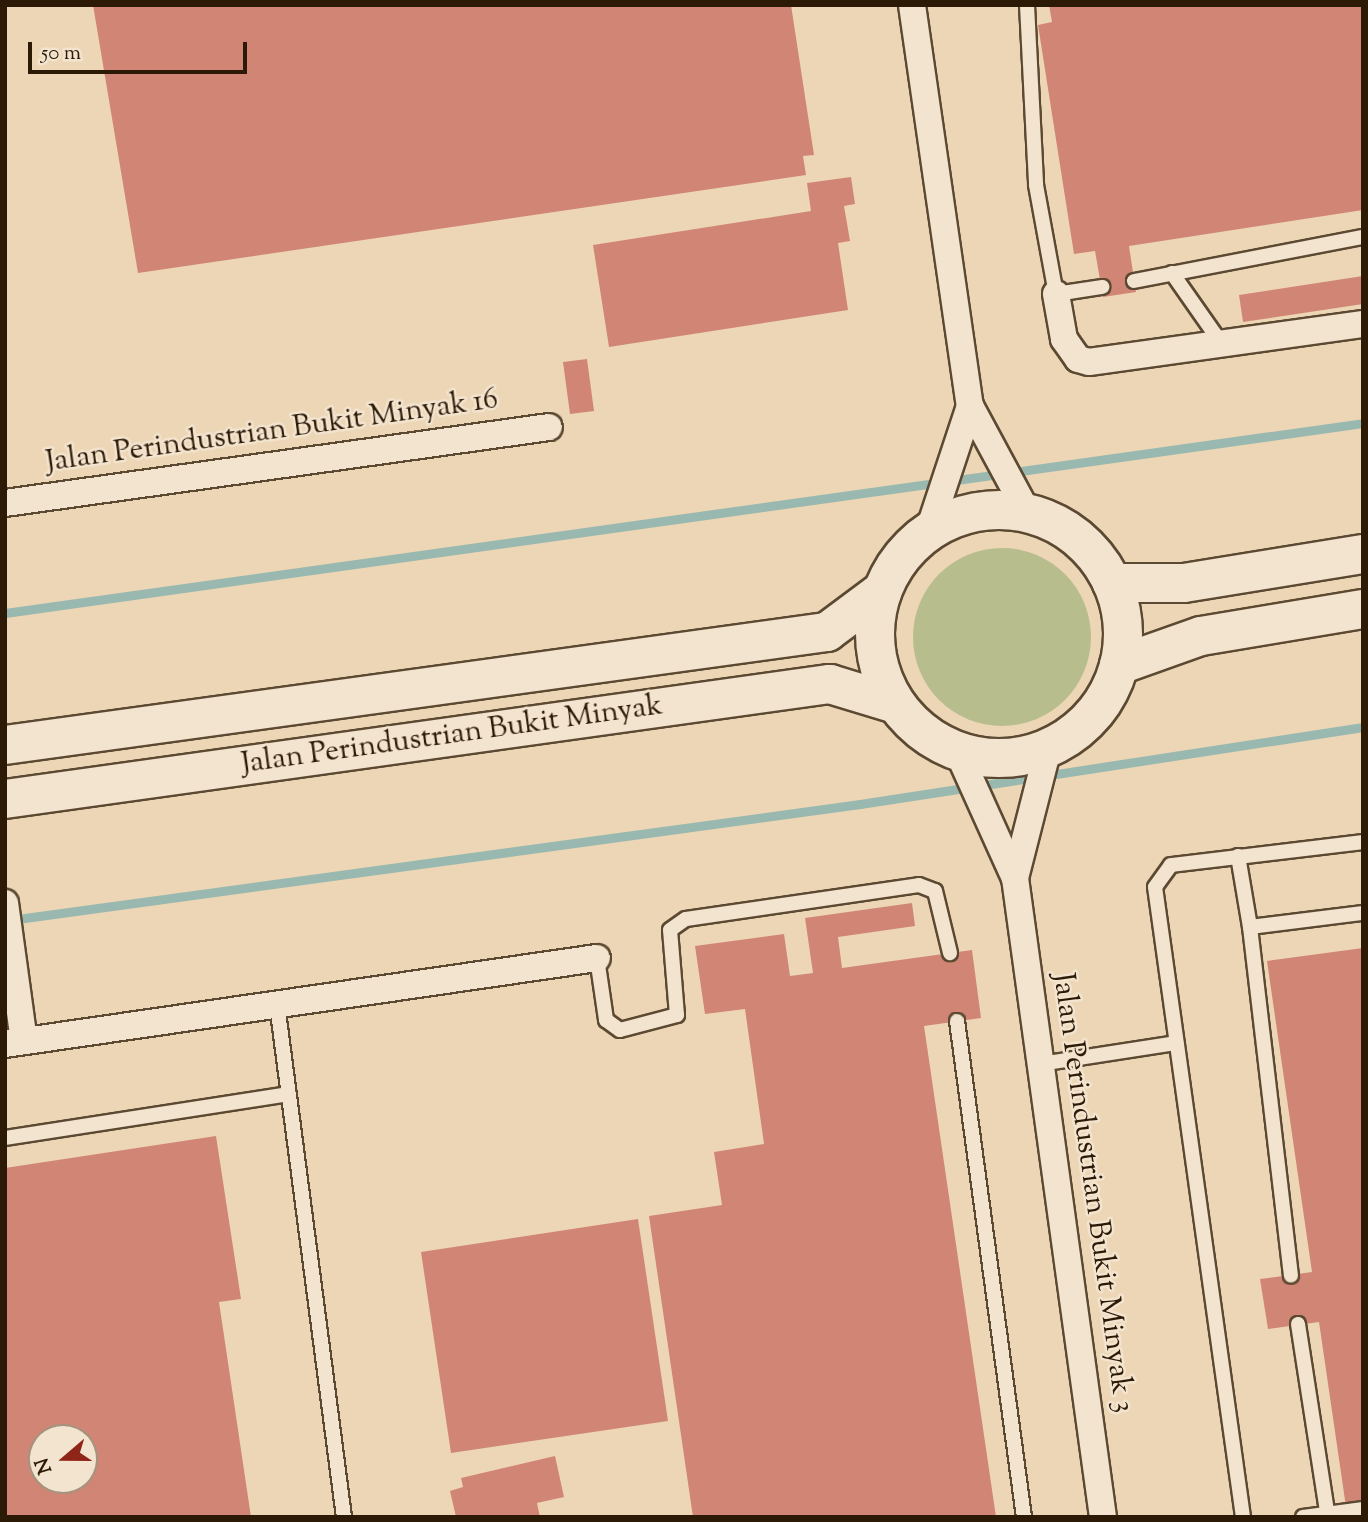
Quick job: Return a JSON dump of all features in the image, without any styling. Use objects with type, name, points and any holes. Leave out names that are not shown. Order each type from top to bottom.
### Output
[{"type":"main road","points":[[1013,486],[1089,549],[1112,583],[1123,624],[1119,665],[1102,704],[1045,767],[988,759],[971,775],[896,705],[876,643],[882,591],[901,556],[935,513],[961,514],[1013,486]]},
{"type":"main road","points":[[1112,583],[1184,583],[1363,554]]},
{"type":"main road","name":"Jalan Perindustrian Bukit Minyak","points":[[5,745],[827,632],[882,591]]},
{"type":"main road","points":[[1119,665],[1201,636],[1363,609]]},
{"type":"main road","name":"Jalan Perindustrian Bukit Minyak","points":[[5,799],[830,684],[896,705]]},
{"type":"street","points":[[912,5],[970,406],[1013,486]]},
{"type":"street","points":[[1056,294],[1064,339],[1078,359],[1089,362],[1363,324]]},
{"type":"street","points":[[935,513],[970,406]]},
{"type":"street","name":"Jalan Perindustrian Bukit Minyak 16","points":[[5,503],[549,427]]},
{"type":"street","points":[[1014,878],[1045,767]]},
{"type":"street","points":[[971,775],[1014,878]]},
{"type":"street","name":"Jalan Perindustrian Bukit Minyak 3","points":[[1014,878],[1103,1517]]},
{"type":"street","points":[[6,907],[12,948],[15,1043],[597,958]]},
{"type":"lane","points":[[1027,5],[1036,185],[1056,294],[1102,287]]},
{"type":"lane","points":[[1133,281],[1363,237]]},
{"type":"lane","points":[[1172,274],[1221,343]]},
{"type":"lane","points":[[1243,1517],[1154,887],[1171,865],[1363,842]]},
{"type":"lane","points":[[1238,856],[1250,927],[1291,1276]]},
{"type":"lane","points":[[597,958],[606,1020],[621,1030],[677,1015],[670,930],[686,919],[919,885],[935,891],[950,953]]},
{"type":"lane","points":[[1250,927],[1363,913]]},
{"type":"lane","points":[[277,1004],[344,1517]]},
{"type":"lane","points":[[957,1021],[1024,1517]]},
{"type":"lane","points":[[1040,1064],[1176,1043]]},
{"type":"lane","points":[[5,1138],[289,1094]]},
{"type":"lane","points":[[1298,1324],[1327,1512]]},
{"type":"lane","points":[[1303,1517],[1363,1508]]},
{"type":"green space","points":[[1002,548],[1019,549],[1036,555],[1065,574],[1084,603],[1090,620],[1090,654],[1084,671],[1065,700],[1036,719],[1019,725],[1002,726],[985,725],[968,719],[939,700],[920,671],[914,654],[913,637],[914,620],[920,603],[939,574],[968,555],[985,549]]},
{"type":"building","points":[[93,5],[791,5],[814,155],[803,156],[806,175],[138,273]]},
{"type":"building","points":[[1049,5],[1363,5],[1363,210],[1129,246],[1136,292],[1103,297],[1095,251],[1074,254],[1038,25],[1052,22]]},
{"type":"building","points":[[851,177],[855,204],[844,206],[850,241],[838,243],[848,310],[609,347],[593,245],[811,211],[807,183]]},
{"type":"building","points":[[1363,276],[1363,304],[1243,322],[1239,295]]},
{"type":"building","points":[[587,359],[594,411],[570,414],[563,362]]},
{"type":"building","points":[[912,903],[915,926],[838,937],[842,968],[972,950],[981,1018],[924,1026],[996,1517],[693,1517],[649,1216],[722,1205],[714,1152],[764,1144],[745,1009],[705,1014],[695,946],[784,934],[790,976],[813,973],[805,918]]},
{"type":"building","points":[[1363,948],[1363,1505],[1346,1507],[1319,1322],[1268,1329],[1260,1279],[1312,1272],[1267,961]]},
{"type":"building","points":[[216,1136],[241,1299],[219,1302],[251,1517],[5,1517],[5,1168]]},
{"type":"building","points":[[638,1219],[668,1421],[451,1453],[421,1252]]},
{"type":"building","points":[[555,1456],[564,1497],[537,1503],[540,1517],[456,1517],[450,1491],[463,1487],[461,1478]]},
{"type":"waterway","points":[[5,613],[1363,423]]},
{"type":"waterway","points":[[10,920],[860,804],[1363,727]]}]
